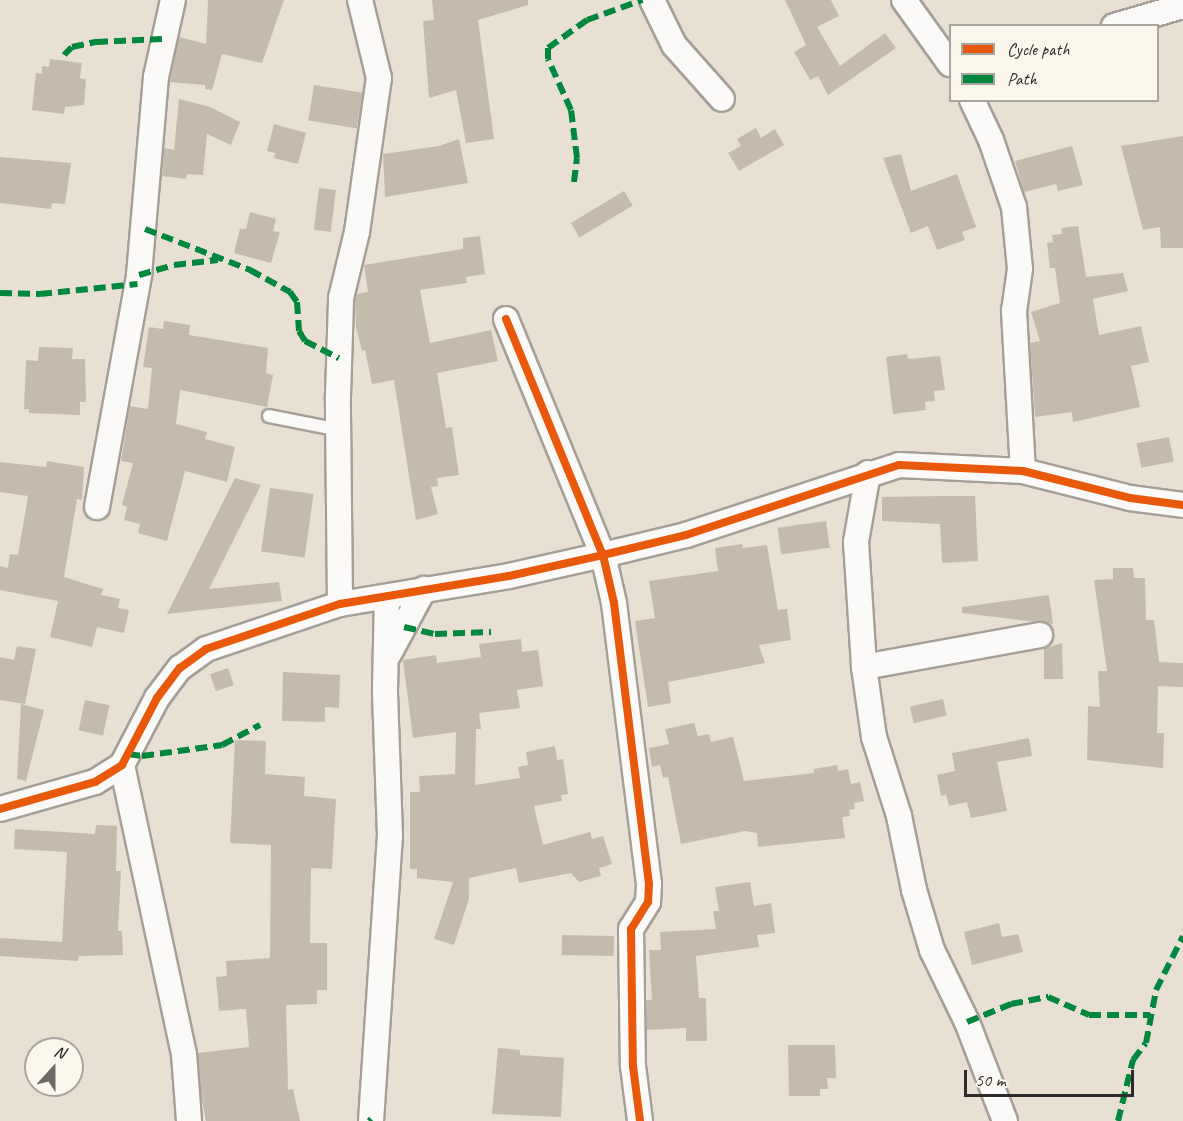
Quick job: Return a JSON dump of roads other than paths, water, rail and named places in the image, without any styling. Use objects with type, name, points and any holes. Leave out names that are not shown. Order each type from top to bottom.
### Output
[{"type":"street","points":[[97,507],[137,284],[156,76],[173,0]]},
{"type":"street","points":[[340,604],[341,298],[357,232],[377,115],[379,78],[360,0]]},
{"type":"street","points":[[652,0],[674,45],[722,99]]},
{"type":"street","points":[[904,0],[949,61]]},
{"type":"street","points":[[1121,24],[1183,6]]},
{"type":"street","points":[[973,102],[991,141],[1014,207],[1020,269],[1014,311],[1023,471]]},
{"type":"street","points":[[506,319],[603,555],[614,603],[649,884],[648,902],[631,929],[633,1066],[640,1121]]},
{"type":"street","points":[[0,809],[95,782],[122,765],[157,698],[180,668],[206,649],[340,604],[509,576],[603,555],[719,524],[868,473],[899,465],[1023,471],[1130,498],[1183,505]]},
{"type":"street","points":[[868,473],[856,542],[864,668],[874,737],[899,816],[914,890],[932,950],[967,1022],[1005,1121]]},
{"type":"street","points":[[386,659],[424,590]]},
{"type":"street","points":[[371,1121],[390,836],[387,597]]},
{"type":"street","points":[[864,668],[1040,635]]},
{"type":"street","points":[[122,765],[184,1054],[189,1121]]},
{"type":"lane","points":[[269,416],[340,430]]}]
